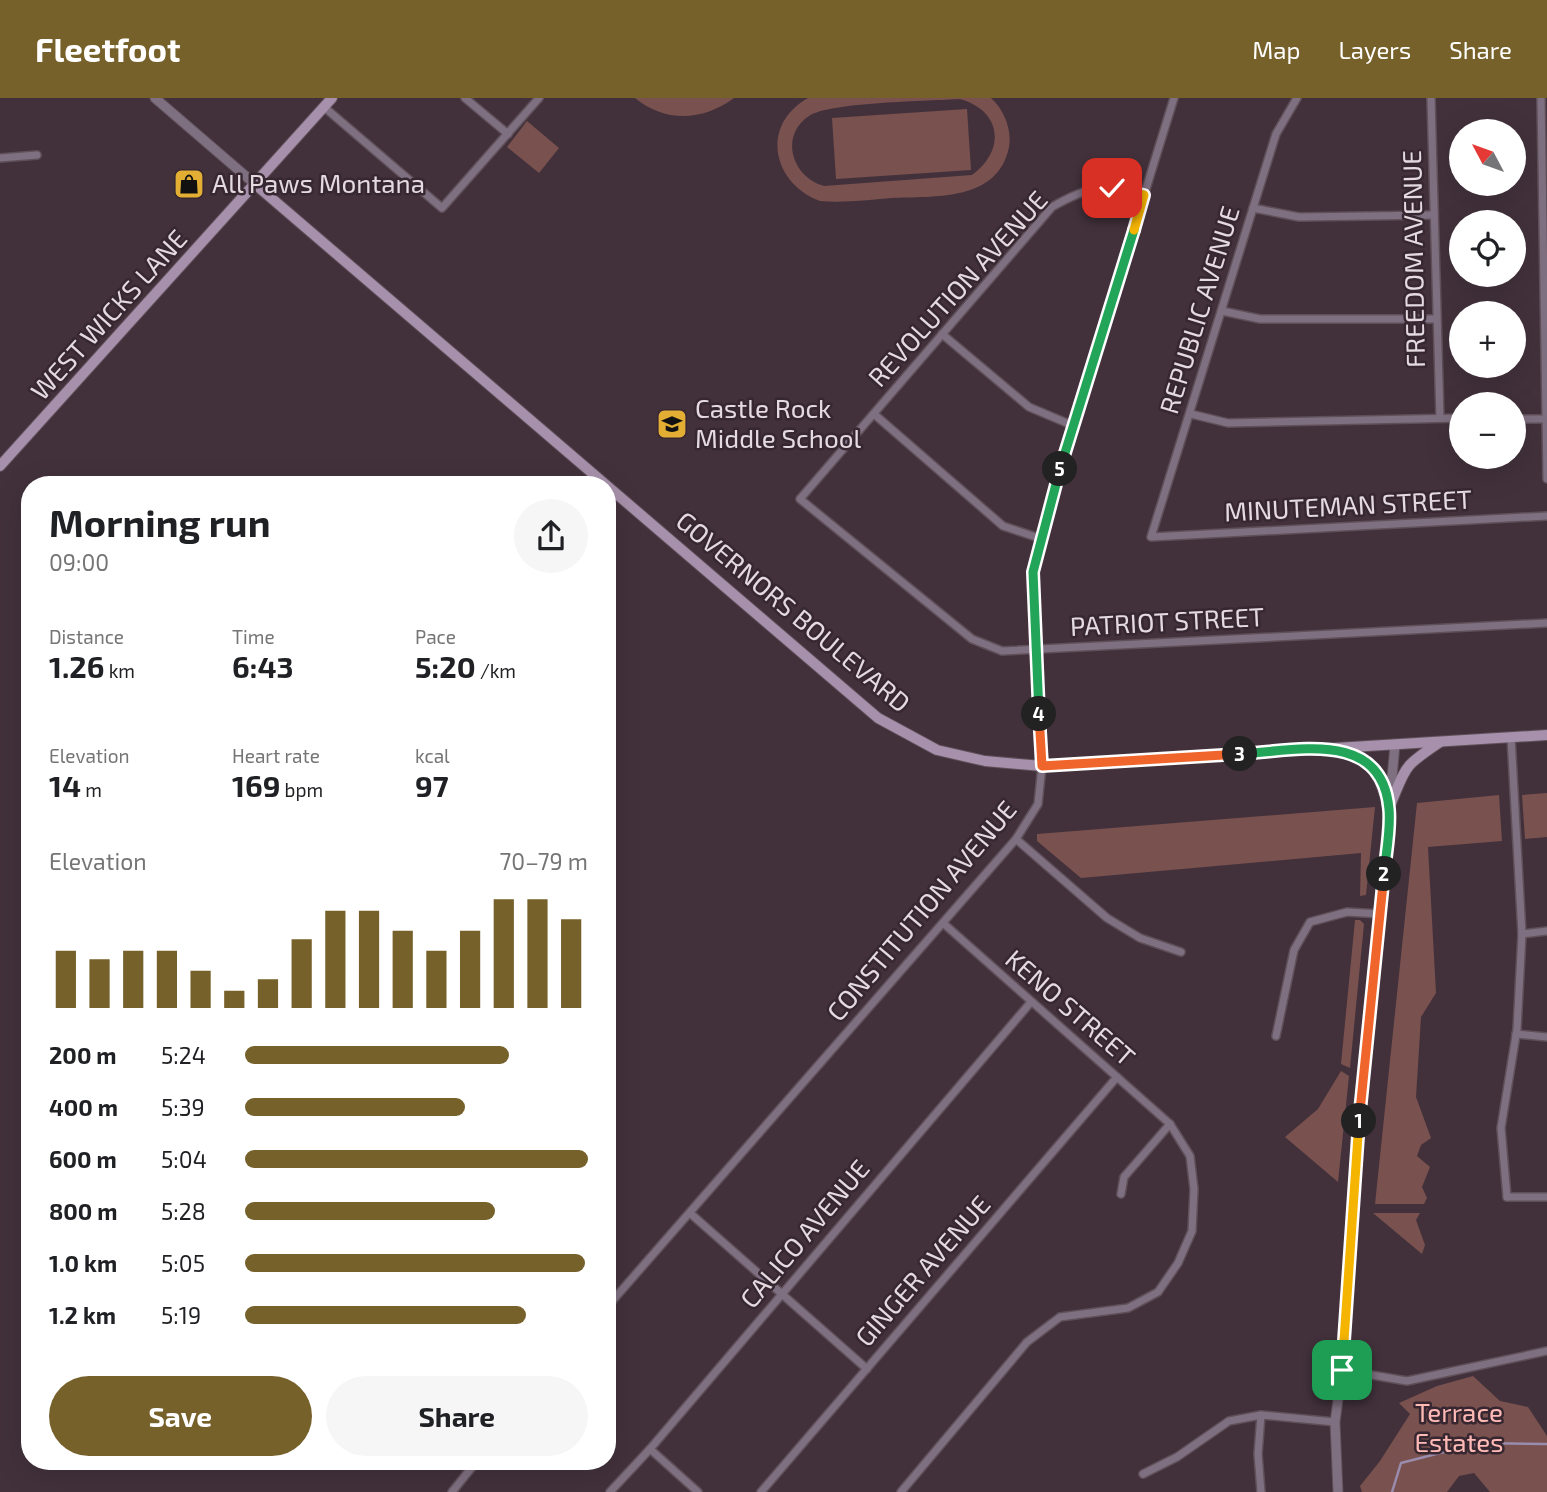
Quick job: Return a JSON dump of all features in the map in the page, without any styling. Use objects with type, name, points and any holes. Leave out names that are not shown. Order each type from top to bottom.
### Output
[{"type":"main road","name":"WEST WICKS LANE","points":[[2,460],[256,185],[332,98]]},
{"type":"main road","name":"GOVERNORS BOULEVARD","points":[[256,185],[596,476]]},
{"type":"main road","name":"GOVERNORS BOULEVARD","points":[[616,493],[878,718],[937,750],[985,761],[1042,766],[1547,735]]},
{"type":"main road","points":[[1389,808],[1404,770],[1412,760],[1441,742]]},
{"type":"main road","points":[[1340,748],[1370,763],[1376,771],[1389,808]]},
{"type":"street","points":[[155,98],[256,185]]},
{"type":"street","points":[[465,98],[508,134]]},
{"type":"street","points":[[324,107],[442,208],[539,98]]},
{"type":"street","name":"CONSTITUTION AVENUE","points":[[616,1297],[1016,839],[1038,804],[1042,766],[1033,572],[1074,425],[1174,98]]},
{"type":"street","name":"REPUBLIC AVENUE","points":[[1151,537],[1276,134],[1297,98]]},
{"type":"street","name":"FREEDOM AVENUE","points":[[1431,98],[1435,318],[1440,418]]},
{"type":"street","points":[[1541,98],[1547,479]]},
{"type":"street","points":[[0,158],[37,155]]},
{"type":"street","name":"REVOLUTION AVENUE","points":[[800,499],[1052,207],[1081,190],[1112,188],[1144,195]]},
{"type":"street","points":[[1252,208],[1299,217],[1434,215]]},
{"type":"street","points":[[1222,311],[1260,319],[1435,318]]},
{"type":"street","points":[[942,334],[1029,407],[1074,425]]},
{"type":"street","points":[[874,414],[1003,526],[1042,539]]},
{"type":"street","points":[[1191,414],[1228,423],[1449,418]]},
{"type":"street","points":[[1526,419],[1546,419]]},
{"type":"street","name":"PATRIOT STREET","points":[[800,499],[972,639],[1002,651],[1547,623]]},
{"type":"street","name":"MINUTEMAN STREET","points":[[1151,537],[1547,516]]},
{"type":"street","points":[[1502,1204],[1507,1197],[1502,1128],[1516,1034],[1521,934],[1511,737]]},
{"type":"street","points":[[1338,1492],[1335,1422],[1342,1370],[1364,1050],[1381,914],[1395,745]]},
{"type":"street","points":[[1016,839],[1107,918],[1140,938],[1181,952]]},
{"type":"street","points":[[1276,1036],[1294,950],[1310,922],[1347,912],[1381,914]]},
{"type":"street","name":"KENO STREET","points":[[901,1492],[1027,1342],[1060,1317],[1128,1308],[1158,1292],[1178,1263],[1192,1231],[1194,1189],[1190,1156],[1170,1124],[943,923]]},
{"type":"street","points":[[1521,934],[1547,931]]},
{"type":"street","name":"CALICO AVENUE","points":[[610,1492],[650,1450],[1031,1002]]},
{"type":"street","points":[[1516,1034],[1547,1037]]},
{"type":"street","name":"GINGER AVENUE","points":[[761,1492],[1117,1077]]},
{"type":"street","points":[[1121,1194],[1124,1177],[1170,1124]]},
{"type":"street","points":[[1507,1197],[1547,1197]]},
{"type":"street","points":[[691,1214],[867,1369]]},
{"type":"street","points":[[1342,1370],[1407,1381],[1547,1351]]},
{"type":"street","points":[[1143,1475],[1177,1457],[1229,1420],[1261,1415],[1335,1422]]},
{"type":"street","points":[[1261,1415],[1258,1454],[1261,1492]]},
{"type":"street","points":[[650,1450],[698,1492]]},
{"type":"street","points":[[452,1492],[470,1470]]},
{"type":"green space","points":[[635,98],[734,98],[710,111],[684,116],[659,112]]},
{"type":"green space","points":[[808,98],[991,98],[1006,120],[1009,147],[1003,165],[992,178],[978,187],[962,192],[926,197],[820,201],[804,193],[782,168],[778,138],[783,123],[793,109]],"holes":[[[960,99],[984,112],[995,132],[990,154],[972,175],[824,186],[804,174],[793,155],[794,134],[800,124],[820,111],[858,105]]]},
{"type":"green space","points":[[967,109],[971,170],[836,179],[832,118]]},
{"type":"green space","points":[[527,121],[559,148],[539,173],[507,147]]},
{"type":"green space","points":[[1547,793],[1547,837],[1525,839],[1522,795]]},
{"type":"green space","points":[[1499,795],[1502,841],[1428,847],[1436,993],[1421,1017],[1416,1097],[1431,1138],[1421,1145],[1417,1156],[1430,1167],[1422,1187],[1427,1198],[1424,1204],[1375,1204],[1417,803]]},
{"type":"green space","points":[[1375,807],[1366,895],[1360,896],[1361,853],[1081,878],[1037,841],[1037,834]]},
{"type":"green space","points":[[1355,920],[1364,924],[1350,1068],[1341,1064]]},
{"type":"green space","points":[[1341,1071],[1349,1076],[1338,1182],[1285,1137],[1318,1109]]},
{"type":"green space","points":[[1373,1213],[1420,1213],[1416,1220],[1425,1245],[1422,1254]]},
{"type":"green space","name":"Terrace Estates","points":[[1473,1376],[1500,1401],[1528,1407],[1547,1436],[1547,1492],[1490,1492],[1474,1473],[1459,1476],[1447,1492],[1362,1492],[1360,1486],[1380,1461],[1410,1414],[1399,1403],[1437,1386]]},
{"type":"waterway","points":[[1392,1492],[1401,1463],[1479,1443],[1547,1444]]},
{"type":"place","name":"All Paws Montana","points":[[189,184]]},
{"type":"place","name":"Castle Rock Middle School","points":[[672,424]]},
{"type":"route","points":[[1112,188],[1144,195],[1059,471],[1033,572],[1042,766],[1340,748],[1370,763],[1381,781],[1389,808],[1381,914],[1364,1050],[1342,1370]]}]
